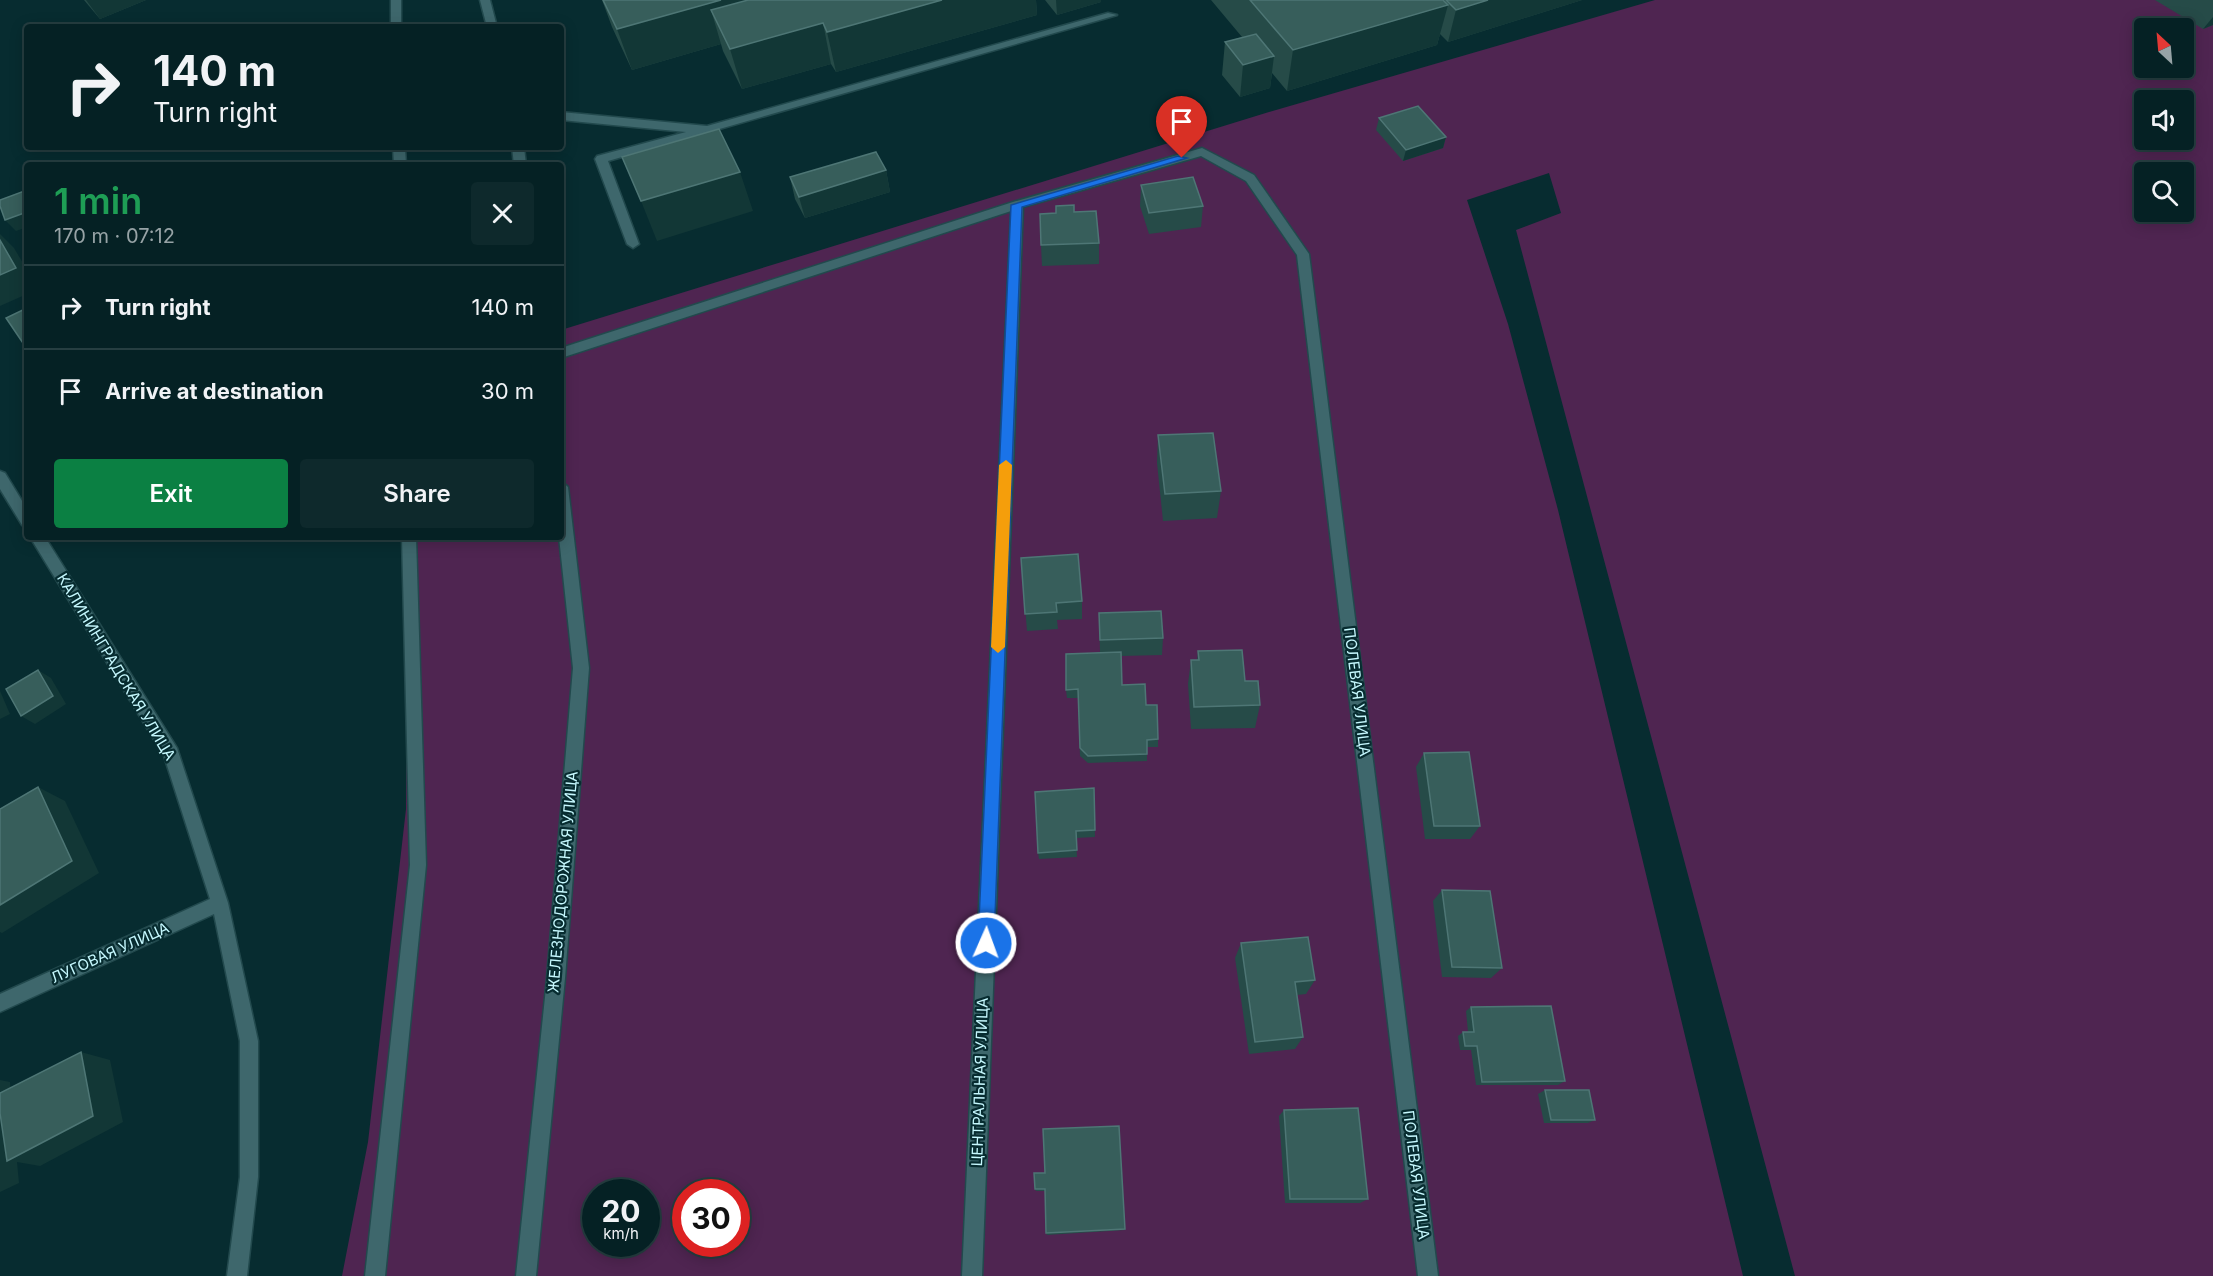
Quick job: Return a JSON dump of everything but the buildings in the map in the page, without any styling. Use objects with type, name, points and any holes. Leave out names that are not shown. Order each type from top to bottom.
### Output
[{"type":"street","points":[[396,0],[396,24]]},
{"type":"street","points":[[485,0],[491,24]]},
{"type":"street","points":[[633,244],[601,159],[1112,15]]},
{"type":"street","points":[[564,116],[706,130]]},
{"type":"street","name":"ПОЛЕВАЯ УЛИЦА","points":[[1017,205],[1202,152],[1250,178],[1303,254],[1428,1276]]},
{"type":"street","points":[[564,352],[1017,205]]},
{"type":"street","name":"ЦЕНТРАЛЬНАЯ УЛИЦА","points":[[972,1276],[1017,205]]},
{"type":"street","points":[[0,477],[24,515]]},
{"type":"street","name":"ЖЕЛЕЗНОДОРОЖНАЯ УЛИЦА","points":[[526,1276],[556,978],[581,668],[564,514]]},
{"type":"street","name":"КАЛИНИНГРАДСКАЯ УЛИЦА","points":[[39,540],[171,753],[220,903],[249,1041],[249,1177],[237,1276]]},
{"type":"street","points":[[375,1276],[418,865],[409,540]]},
{"type":"street","name":"ЛУГОВАЯ УЛИЦА","points":[[0,1003],[220,903]]},
{"type":"shaded area","points":[[1655,0],[2213,0],[2213,1276],[1795,1276],[1516,230],[1561,213],[1549,173],[1467,200],[1508,324],[1558,510],[1743,1276],[342,1276],[368,1142],[406,809],[407,540],[564,540],[564,329],[1269,112]]},
{"type":"slow traffic","points":[[998,647],[1006,465]]},
{"type":"route","points":[[986,943],[1017,205],[1182,158]]}]
